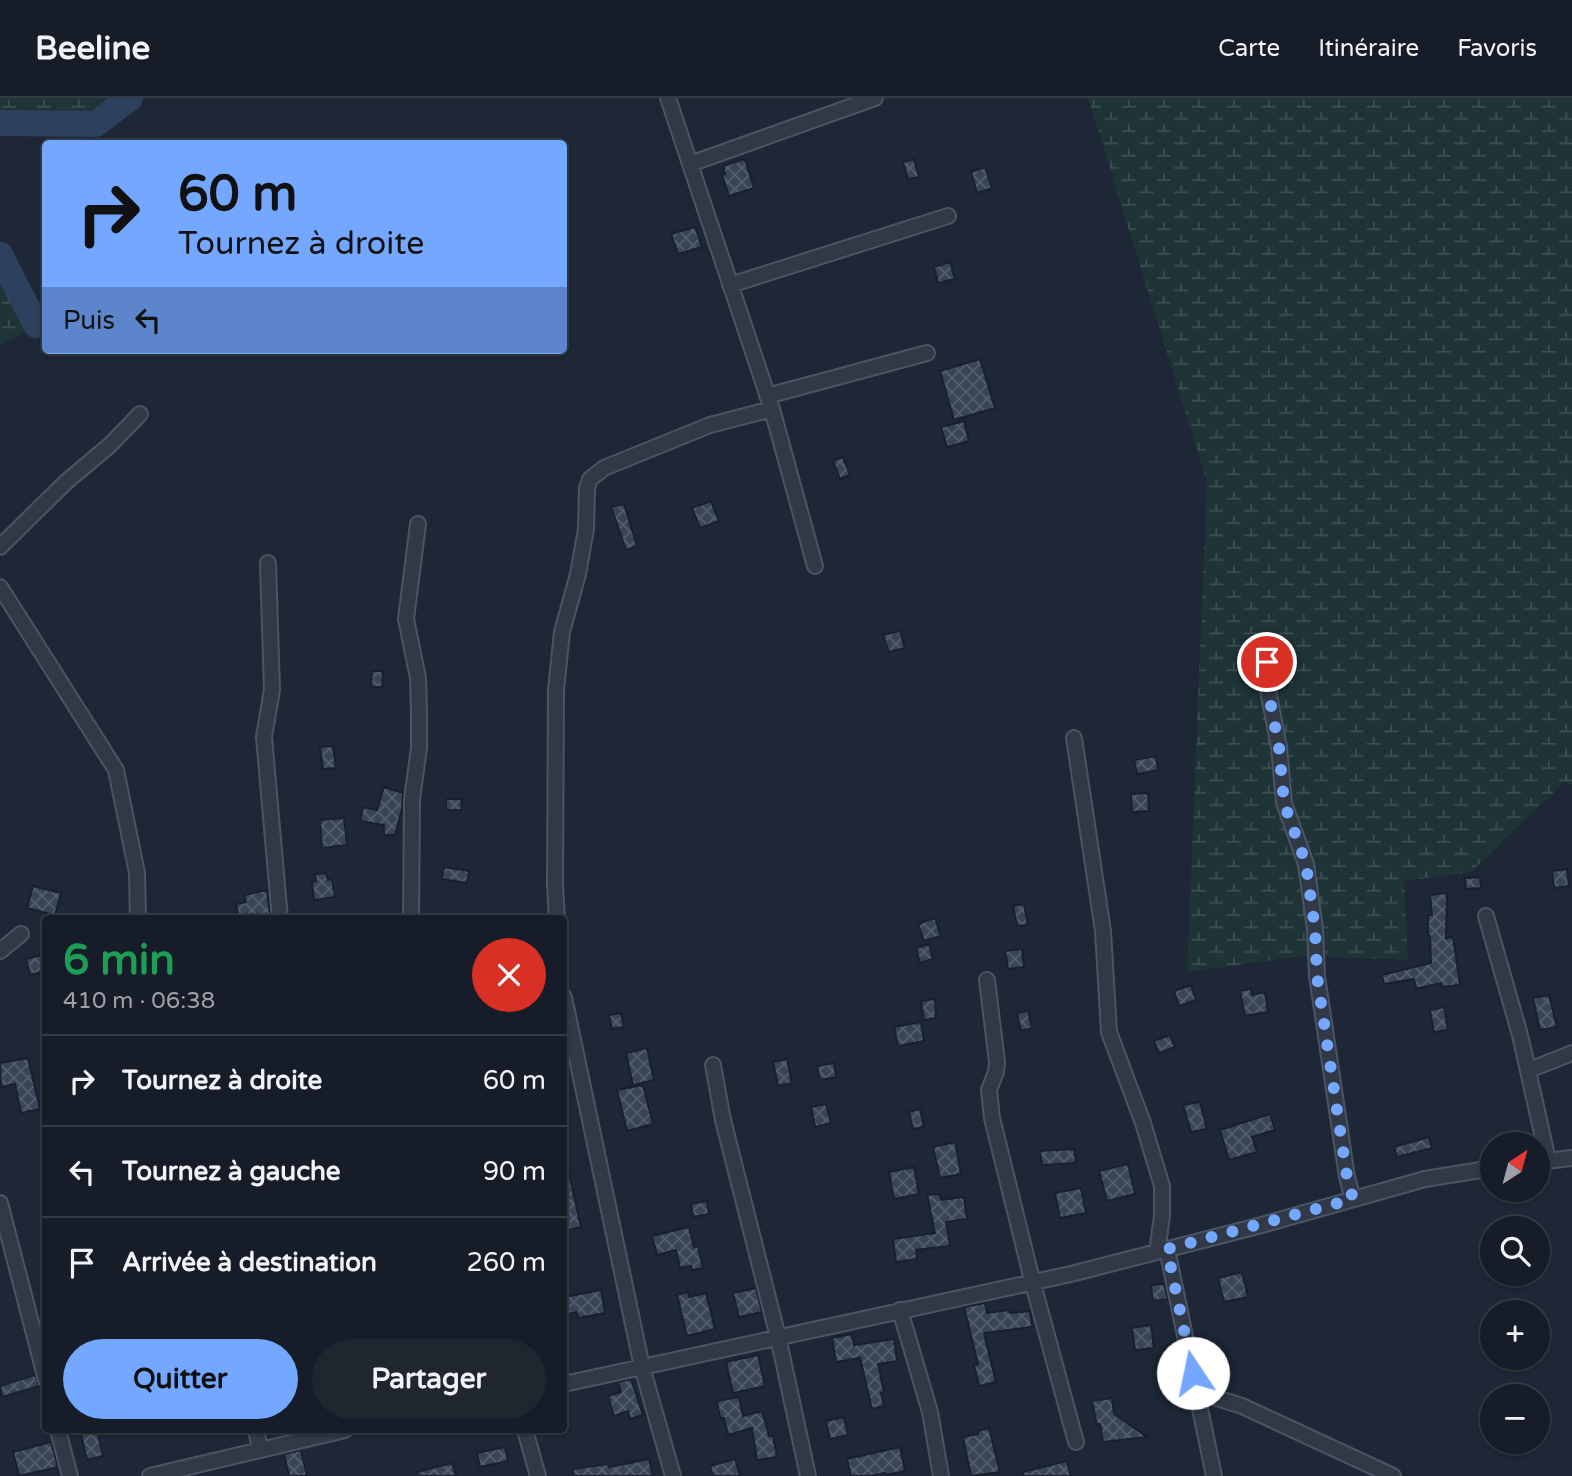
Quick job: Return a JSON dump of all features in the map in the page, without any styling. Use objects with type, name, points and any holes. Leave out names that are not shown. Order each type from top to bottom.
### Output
[{"type":"street","points":[[668,98],[770,402],[815,566]]},
{"type":"street","points":[[690,163],[875,98]]},
{"type":"street","points":[[730,285],[948,216]]},
{"type":"street","points":[[557,915],[555,690],[562,632],[578,574],[586,530],[587,488],[590,479],[604,468],[770,402],[927,353]]},
{"type":"street","points":[[0,547],[140,414]]},
{"type":"street","points":[[411,915],[412,799],[419,748],[418,678],[407,619],[418,524]]},
{"type":"street","points":[[268,563],[272,691],[264,737],[280,915]]},
{"type":"street","points":[[0,587],[116,770],[137,873],[138,915]]},
{"type":"street","points":[[1270,646],[1266,680],[1277,736],[1284,803],[1306,864],[1315,929],[1317,976],[1347,1177],[1353,1199]]},
{"type":"street","points":[[1074,738],[1103,931],[1109,1032],[1143,1123],[1162,1185],[1162,1250],[1198,1392],[1214,1476]]},
{"type":"street","points":[[1486,916],[1529,1070],[1539,1132]]},
{"type":"street","points":[[0,951],[21,934]]},
{"type":"street","points":[[987,980],[996,1062],[989,1101],[1032,1280],[1076,1442]]},
{"type":"street","points":[[567,1011],[642,1367],[674,1476]]},
{"type":"street","points":[[1529,1070],[1572,1053]]},
{"type":"street","points":[[713,1065],[723,1119],[778,1337],[808,1476]]},
{"type":"street","points":[[1550,1160],[1572,1158]]},
{"type":"street","points":[[567,1383],[1071,1273],[1425,1180],[1480,1170]]},
{"type":"street","points":[[0,1203],[42,1365]]},
{"type":"street","points":[[901,1310],[930,1412],[941,1476]]},
{"type":"street","points":[[1198,1392],[1242,1406],[1393,1476]]},
{"type":"street","points":[[59,1433],[71,1476]]},
{"type":"street","points":[[257,1433],[260,1449]]},
{"type":"street","points":[[150,1476],[332,1433]]},
{"type":"street","points":[[526,1433],[538,1476]]},
{"type":"green space","points":[[0,98],[130,98],[96,124],[0,123]]},
{"type":"green space","points":[[1088,98],[1572,98],[1572,785],[1564,782],[1471,872],[1404,881],[1408,960],[1302,956],[1187,972],[1207,482]]},
{"type":"green space","points":[[0,255],[36,325],[0,346]]},
{"type":"building","points":[[745,159],[754,188],[729,196],[722,175],[725,174],[723,166]]},
{"type":"building","points":[[914,159],[919,177],[908,179],[903,162]]},
{"type":"building","points":[[985,167],[992,188],[977,193],[971,172]]},
{"type":"building","points":[[695,227],[702,247],[678,254],[671,234]]},
{"type":"building","points":[[950,262],[955,279],[938,283],[934,267]]},
{"type":"building","points":[[980,359],[995,408],[954,420],[940,371]]},
{"type":"building","points":[[964,421],[969,441],[947,447],[941,427]]},
{"type":"building","points":[[843,457],[850,475],[840,479],[833,461]]},
{"type":"building","points":[[711,501],[719,521],[700,528],[692,508]]},
{"type":"building","points":[[624,504],[637,546],[626,550],[611,507]]},
{"type":"building","points":[[900,631],[905,648],[889,652],[883,635]]},
{"type":"building","points":[[372,671],[383,671],[382,687],[371,687]]},
{"type":"building","points":[[333,746],[336,768],[323,769],[320,747]]},
{"type":"building","points":[[1156,756],[1158,770],[1137,774],[1134,760]]},
{"type":"building","points":[[384,787],[403,793],[395,835],[384,835],[384,825],[360,821],[363,807],[377,810]]},
{"type":"building","points":[[1148,793],[1149,811],[1132,812],[1131,794]]},
{"type":"building","points":[[446,799],[461,799],[462,810],[446,810]]},
{"type":"building","points":[[344,818],[347,845],[322,848],[320,820]]},
{"type":"building","points":[[444,867],[469,871],[467,883],[442,879]]},
{"type":"building","points":[[1567,869],[1569,886],[1554,888],[1552,871]]},
{"type":"building","points":[[326,873],[328,880],[332,879],[335,897],[314,900],[312,882],[316,881],[315,874]]},
{"type":"building","points":[[1480,877],[1481,888],[1466,889],[1465,878]]},
{"type":"building","points":[[33,886],[61,893],[55,915],[27,908]]},
{"type":"building","points":[[267,890],[270,915],[238,915],[236,904],[246,902],[244,895]]},
{"type":"building","points":[[1447,893],[1446,938],[1453,937],[1460,985],[1442,987],[1441,983],[1416,989],[1414,979],[1384,984],[1382,975],[1431,963],[1428,936],[1428,915],[1432,915],[1430,895]]},
{"type":"building","points":[[1024,904],[1028,925],[1017,926],[1013,906]]},
{"type":"building","points":[[935,918],[941,936],[924,941],[918,924]]},
{"type":"building","points":[[929,944],[933,959],[920,963],[916,948]]},
{"type":"building","points":[[1022,949],[1024,967],[1008,969],[1005,951]]},
{"type":"building","points":[[42,955],[42,972],[30,975],[26,959]]},
{"type":"building","points":[[1191,985],[1196,1000],[1179,1006],[1174,991]]},
{"type":"building","points":[[1251,989],[1252,995],[1265,992],[1268,1012],[1245,1016],[1240,991]]},
{"type":"building","points":[[1549,995],[1557,1027],[1540,1030],[1533,998]]},
{"type":"building","points":[[935,999],[936,1018],[924,1020],[921,1001]]},
{"type":"building","points":[[1444,1007],[1448,1030],[1434,1032],[1430,1010]]},
{"type":"building","points":[[1028,1011],[1032,1028],[1021,1031],[1017,1013]]},
{"type":"building","points":[[621,1013],[624,1027],[612,1029],[609,1015]]},
{"type":"building","points":[[921,1022],[924,1041],[898,1046],[894,1027]]},
{"type":"building","points":[[1170,1035],[1175,1047],[1159,1053],[1154,1041]]},
{"type":"building","points":[[647,1048],[654,1080],[633,1085],[626,1053]]},
{"type":"building","points":[[28,1058],[40,1109],[21,1113],[15,1084],[1,1087],[0,1063]]},
{"type":"building","points":[[787,1059],[792,1083],[778,1086],[773,1062]]},
{"type":"building","points":[[834,1063],[836,1077],[820,1080],[817,1066]]},
{"type":"building","points":[[643,1085],[653,1124],[627,1131],[617,1090]]},
{"type":"building","points":[[1200,1102],[1207,1129],[1191,1132],[1183,1105]]},
{"type":"building","points":[[826,1104],[831,1123],[815,1127],[811,1107]]},
{"type":"building","points":[[920,1109],[924,1127],[913,1129],[909,1112]]},
{"type":"building","points":[[1270,1114],[1275,1130],[1252,1137],[1257,1152],[1229,1160],[1220,1130]]},
{"type":"building","points":[[1429,1137],[1432,1148],[1397,1157],[1394,1147]]},
{"type":"building","points":[[955,1142],[961,1174],[940,1178],[933,1147]]},
{"type":"building","points":[[1074,1149],[1076,1163],[1042,1165],[1040,1151]]},
{"type":"building","points":[[1128,1164],[1135,1194],[1107,1201],[1099,1171]]},
{"type":"building","points":[[914,1167],[919,1194],[894,1199],[889,1172]]},
{"type":"building","points":[[567,1169],[568,1169],[581,1227],[567,1230]]},
{"type":"building","points":[[1081,1188],[1086,1213],[1060,1218],[1055,1193]]},
{"type":"building","points":[[940,1194],[941,1200],[964,1197],[967,1219],[946,1222],[950,1246],[916,1250],[917,1259],[896,1262],[893,1239],[935,1233],[927,1195]]},
{"type":"building","points":[[707,1201],[709,1214],[693,1217],[691,1204]]},
{"type":"building","points":[[689,1227],[694,1247],[698,1246],[703,1268],[680,1268],[676,1250],[657,1255],[652,1236]]},
{"type":"building","points":[[1242,1272],[1248,1297],[1224,1302],[1218,1278]]},
{"type":"building","points":[[1164,1284],[1168,1299],[1153,1301],[1151,1285]]},
{"type":"building","points":[[756,1288],[762,1312],[739,1317],[733,1293]]},
{"type":"building","points":[[601,1290],[605,1313],[578,1318],[577,1312],[567,1314],[567,1296]]},
{"type":"building","points":[[688,1292],[689,1297],[706,1293],[715,1329],[687,1336],[677,1295]]},
{"type":"building","points":[[985,1303],[987,1313],[1030,1311],[1032,1327],[984,1333],[996,1382],[979,1386],[974,1365],[978,1364],[964,1307]]},
{"type":"building","points":[[1151,1325],[1154,1348],[1135,1350],[1132,1328]]},
{"type":"building","points":[[852,1334],[854,1345],[894,1339],[897,1361],[878,1364],[884,1406],[872,1409],[860,1358],[836,1362],[832,1338]]},
{"type":"building","points":[[758,1355],[765,1386],[733,1393],[726,1362]]},
{"type":"building","points":[[35,1375],[39,1386],[2,1397],[0,1386]]},
{"type":"building","points":[[631,1379],[643,1415],[630,1419],[628,1411],[614,1416],[608,1396],[621,1392],[618,1382]]},
{"type":"building","points":[[739,1397],[743,1416],[762,1411],[769,1436],[773,1436],[777,1457],[757,1460],[752,1428],[728,1435],[724,1418],[720,1418],[717,1401]]},
{"type":"building","points":[[1112,1398],[1114,1414],[1147,1437],[1103,1442],[1092,1401]]},
{"type":"building","points":[[844,1417],[848,1435],[830,1439],[826,1421]]},
{"type":"building","points":[[989,1428],[1000,1472],[971,1476],[963,1437]]},
{"type":"building","points":[[81,1433],[98,1433],[103,1456],[87,1460]]},
{"type":"building","points":[[51,1442],[58,1467],[19,1476],[13,1452]]},
{"type":"building","points":[[505,1447],[508,1461],[480,1467],[477,1453]]},
{"type":"building","points":[[900,1447],[905,1471],[886,1475],[851,1476],[847,1459]]},
{"type":"building","points":[[301,1450],[307,1476],[289,1476],[284,1454]]},
{"type":"building","points":[[649,1459],[653,1476],[573,1476],[573,1469],[608,1464],[609,1467]]},
{"type":"building","points":[[735,1459],[740,1476],[713,1476],[710,1466]]},
{"type":"building","points":[[1067,1461],[1071,1476],[1023,1476],[1023,1472]]},
{"type":"building","points":[[452,1463],[456,1476],[418,1476],[417,1472]]},
{"type":"waterway","points":[[0,123],[96,124],[130,98]]},
{"type":"waterway","points":[[0,255],[36,325]]},
{"type":"route","points":[[1193,1373],[1167,1249],[1353,1199],[1347,1177],[1317,976],[1315,929],[1306,864],[1284,803],[1276,725],[1266,680],[1267,662]]}]
